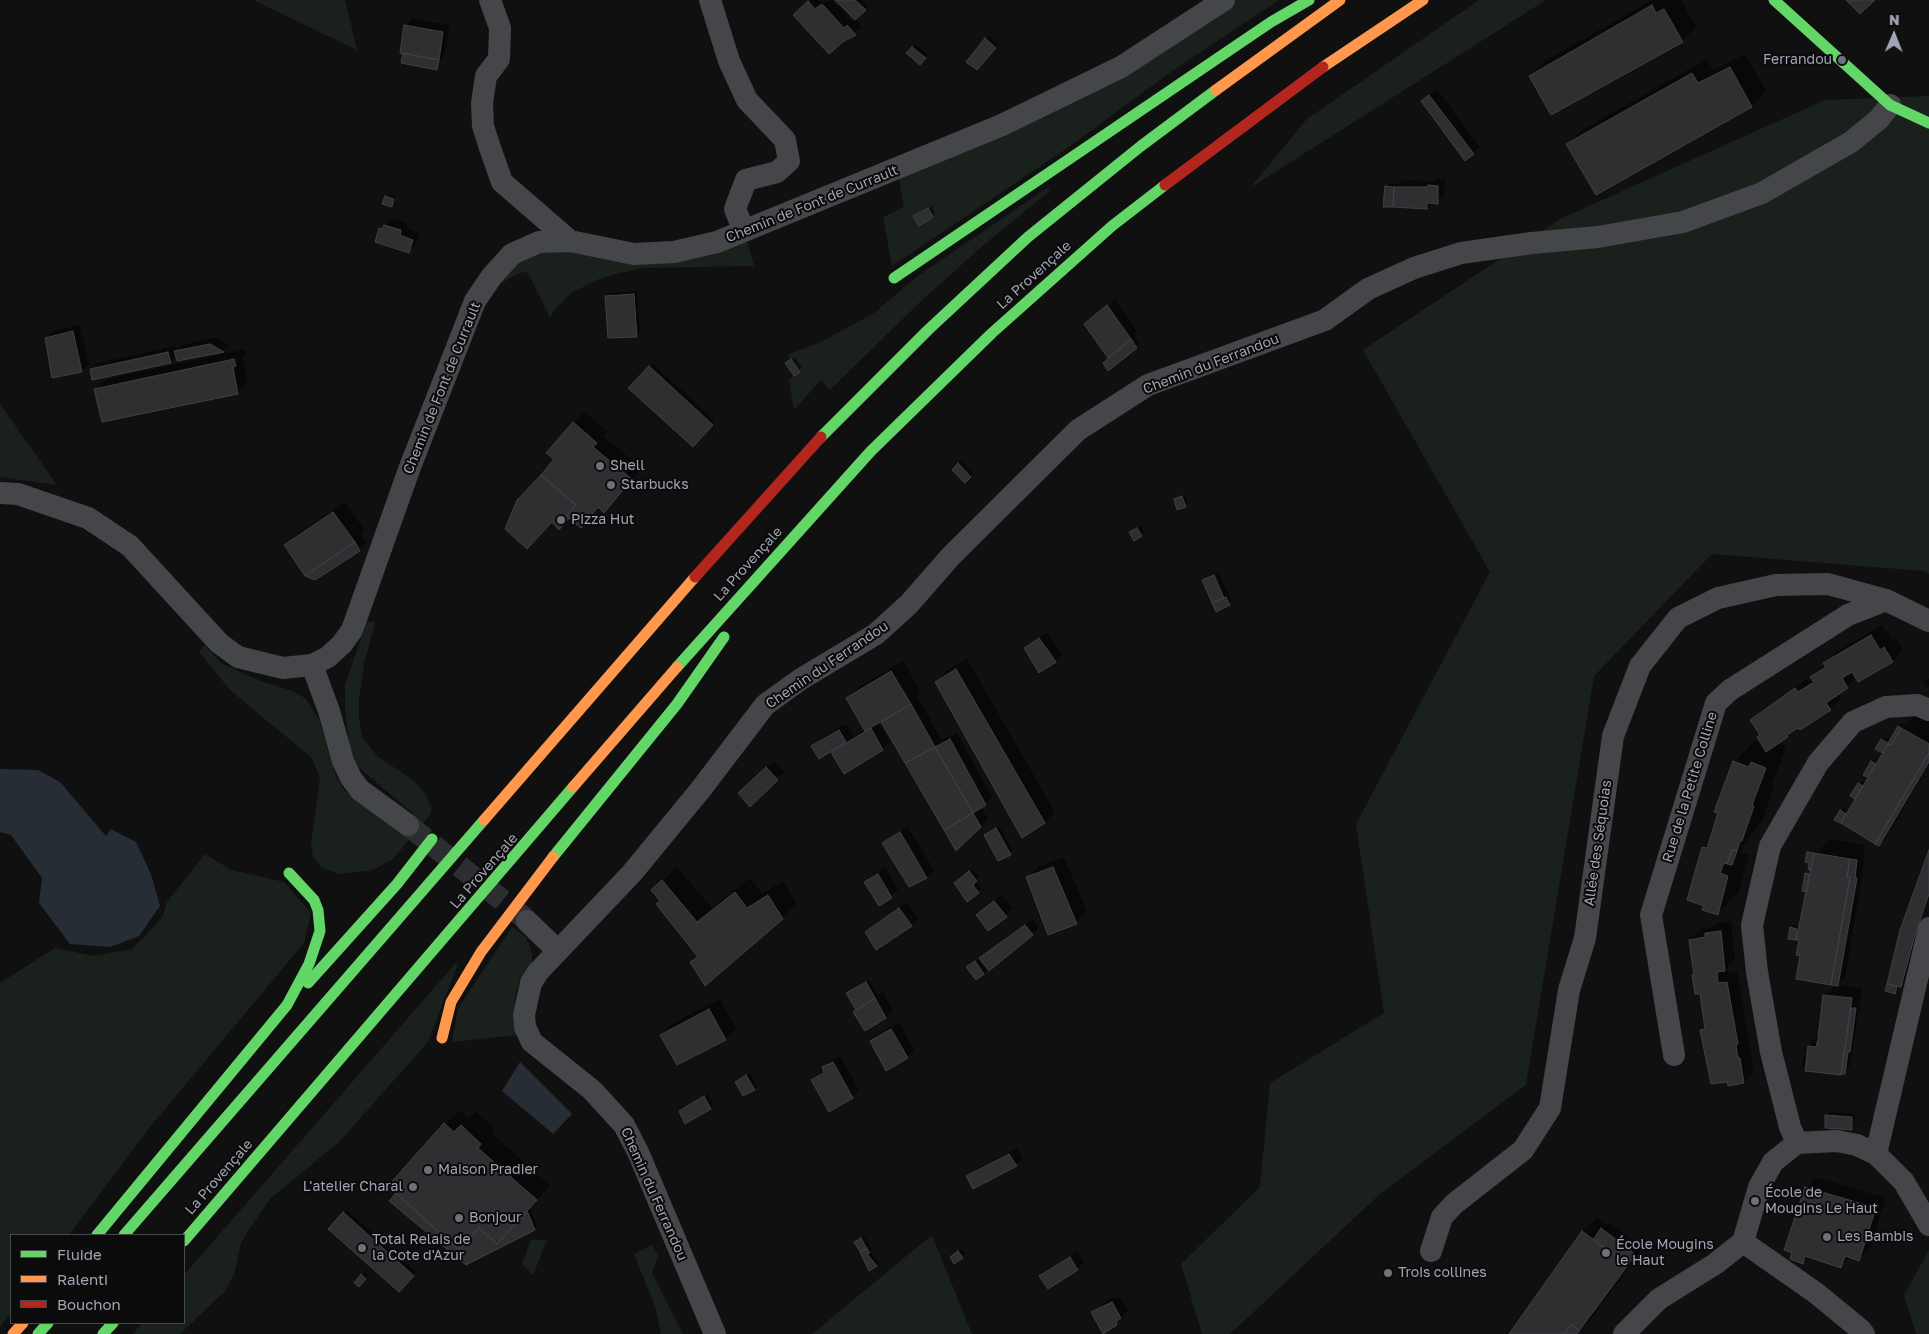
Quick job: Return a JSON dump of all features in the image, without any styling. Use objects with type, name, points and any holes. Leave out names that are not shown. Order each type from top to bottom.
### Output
[{"type":"main road","points":[[894,278],[1271,22],[1309,0]]},
{"type":"main road","points":[[125,1234],[711,559],[837,420],[928,330],[1028,237],[1141,146],[1287,37],[1340,0]]},
{"type":"main road","name":"La Provençale","points":[[185,1240],[694,647],[871,451],[986,339],[1112,226],[1245,123],[1339,55],[1423,0]]},
{"type":"main road","points":[[1774,0],[1890,105],[1928,120]]},
{"type":"main road","points":[[442,1038],[451,1002],[481,952],[544,868],[676,704],[800,529]]},
{"type":"main road","points":[[98,1234],[287,1005],[397,884],[432,839]]},
{"type":"main road","points":[[287,1005],[309,964],[320,931],[320,920],[314,900],[289,873]]},
{"type":"main road","points":[[13,1334],[21,1324]]},
{"type":"main road","points":[[38,1334],[47,1324]]},
{"type":"main road","points":[[103,1334],[112,1324]]},
{"type":"street","points":[[490,0],[500,28],[499,59],[486,76],[482,103],[483,126],[490,148],[502,182],[570,241]]},
{"type":"street","points":[[710,0],[729,61],[747,100],[785,140],[789,160],[777,172],[746,180],[735,209],[744,231]]},
{"type":"street","name":"Chemin de Font de Currault","points":[[0,493],[18,494],[88,518],[130,546],[219,643],[238,657],[283,668],[312,664],[328,657],[342,644],[352,630],[410,467],[476,301],[492,276],[512,254],[539,242],[570,241],[634,254],[674,252],[717,242],[1002,125],[1121,67],[1224,0]]},
{"type":"street","name":"Chemin du Ferrandou","points":[[715,1334],[638,1152],[624,1125],[592,1090],[532,1042],[525,1027],[525,1004],[531,983],[558,951],[632,873],[701,789],[765,705],[801,679],[876,634],[909,604],[951,556],[1078,430],[1148,385],[1324,320],[1368,289],[1414,268],[1461,253],[1532,243],[1598,237],[1683,222],[1762,193],[1851,142],[1878,119],[1890,105]]},
{"type":"street","name":"Allée des Séquoias","points":[[1431,1251],[1442,1217],[1454,1204],[1523,1150],[1550,1108],[1569,990],[1585,938],[1613,736],[1640,666],[1678,618],[1718,598],[1776,586],[1828,584],[1886,600]]},
{"type":"street","points":[[1886,600],[1929,622]]},
{"type":"street","name":"Rue de la Petite Colline","points":[[1674,1055],[1652,915],[1716,703],[1730,690],[1848,615],[1886,600]]},
{"type":"street","points":[[312,664],[329,711],[343,761],[351,778],[360,790],[408,825]]},
{"type":"street","points":[[1797,1143],[1790,1127],[1771,1052],[1757,972],[1752,926],[1770,846],[1818,763],[1853,722],[1886,707],[1917,705],[1929,710]]},
{"type":"street","points":[[527,921],[558,951]]},
{"type":"street","points":[[1876,1154],[1929,928]]},
{"type":"street","points":[[1624,1334],[1659,1299],[1715,1264],[1743,1242],[1759,1187],[1773,1162],[1797,1143],[1837,1142],[1857,1145],[1876,1154],[1904,1182],[1929,1225]]},
{"type":"street","points":[[1743,1242],[1816,1293],[1864,1334]]},
{"type":"shaded area","points":[[253,0],[345,0],[357,50]]},
{"type":"shaded area","points":[[1237,0],[1279,0],[1175,69],[1066,149],[892,266],[883,217],[904,207],[899,179],[1170,46]]},
{"type":"shaded area","points":[[1479,0],[1546,0],[1250,188],[1307,119]]},
{"type":"shaded area","points":[[1929,96],[1929,574],[1924,571],[1712,554],[1594,676],[1526,1085],[1379,1195],[1230,1334],[1202,1334],[1181,1264],[1260,1187],[1270,1083],[1384,1013],[1356,824],[1490,572],[1363,350],[1560,219],[1825,100]]},
{"type":"shaded area","points":[[1047,188],[1050,191],[987,242],[920,302],[830,390],[821,380],[794,410],[789,380],[800,371],[787,355],[821,342],[874,313],[919,275]]},
{"type":"shaded area","points":[[747,240],[754,266],[642,268],[616,274],[599,279],[571,293],[555,309],[550,317],[527,271],[515,275],[491,290],[527,253]]},
{"type":"shaded area","points":[[0,404],[57,485],[0,477]]},
{"type":"shaded area","points":[[367,621],[375,622],[364,664],[359,698],[359,719],[362,737],[377,756],[413,780],[424,792],[432,808],[430,815],[393,859],[373,870],[339,874],[322,868],[313,857],[311,843],[320,778],[312,758],[230,690],[199,652],[204,645],[221,663],[260,681],[293,691],[306,699],[319,720],[337,779],[345,791],[401,834],[415,815],[357,766],[349,745],[345,710],[345,685]]},
{"type":"shaded area","points":[[0,769],[38,770],[60,782],[106,836],[111,829],[136,842],[151,874],[160,906],[139,936],[110,947],[70,944],[39,903],[42,878],[11,835],[0,832]]},
{"type":"shaded area","points":[[205,854],[231,870],[284,882],[311,913],[304,943],[150,1127],[70,1234],[10,1234],[10,1313],[0,1327],[0,983],[55,948],[94,956],[132,949],[162,918],[167,902]]},
{"type":"shaded area","points":[[512,927],[526,937],[532,953],[532,963],[519,981],[515,997],[513,1024],[518,1035],[452,1042],[458,1008]]},
{"type":"shaded area","points":[[455,964],[458,964],[428,1042],[340,1141],[271,1198],[241,1243],[234,1275],[224,1292],[180,1334],[133,1334],[141,1324],[185,1324],[185,1274]]},
{"type":"shaded area","points":[[520,1062],[572,1114],[553,1134],[502,1091]]},
{"type":"shaded area","points":[[932,1235],[972,1334],[812,1334]]},
{"type":"shaded area","points":[[531,1240],[547,1240],[533,1275],[522,1264]]},
{"type":"shaded area","points":[[652,1245],[658,1255],[652,1273],[683,1334],[661,1334],[655,1306],[634,1254]]},
{"type":"shaded area","points":[[1929,1250],[1929,1334],[1916,1334],[1904,1295]]},
{"type":"building","points":[[835,0],[855,0],[866,10],[855,20]]},
{"type":"building","points":[[1846,0],[1875,0],[1860,14]]},
{"type":"building","points":[[808,1],[815,9],[822,4],[844,28],[847,25],[856,35],[844,41],[829,54],[793,15]]},
{"type":"building","points":[[1652,5],[1656,13],[1664,9],[1683,42],[1551,115],[1529,76]]},
{"type":"building","points":[[404,25],[443,32],[439,60],[400,53]]},
{"type":"building","points":[[985,38],[996,48],[977,70],[966,62]]},
{"type":"building","points":[[912,47],[926,58],[920,65],[906,53]]},
{"type":"building","points":[[403,53],[439,60],[437,70],[401,63]]},
{"type":"building","points":[[1730,67],[1752,107],[1596,195],[1566,144],[1692,73],[1698,83]]},
{"type":"building","points":[[1429,95],[1474,154],[1465,161],[1421,101]]},
{"type":"building","points":[[1428,185],[1438,186],[1438,204],[1427,203],[1427,209],[1393,207],[1394,187],[1428,187]]},
{"type":"building","points":[[1385,186],[1394,187],[1393,207],[1383,207]]},
{"type":"building","points":[[385,196],[394,199],[392,207],[382,204]]},
{"type":"building","points":[[928,208],[933,217],[919,226],[913,216]]},
{"type":"building","points":[[384,225],[401,230],[400,235],[413,240],[409,253],[375,242],[379,228],[383,229]]},
{"type":"building","points":[[634,294],[637,337],[608,338],[605,296]]},
{"type":"building","points":[[1107,305],[1131,339],[1108,358],[1084,324]]},
{"type":"building","points":[[73,331],[82,372],[52,378],[45,338]]},
{"type":"building","points":[[1131,339],[1137,348],[1108,371],[1103,363]]},
{"type":"building","points":[[210,344],[224,352],[177,361],[174,351]]},
{"type":"building","points":[[168,352],[171,363],[92,380],[90,369]]},
{"type":"building","points":[[234,359],[236,366],[233,367],[238,394],[102,422],[94,389]]},
{"type":"building","points":[[791,359],[800,372],[794,376],[785,363]]},
{"type":"building","points":[[649,366],[713,425],[693,447],[628,388]]},
{"type":"building","points":[[573,422],[597,443],[593,447],[632,479],[604,513],[598,507],[581,528],[566,516],[576,505],[541,475],[554,459],[546,453]]},
{"type":"building","points":[[958,463],[971,477],[965,483],[952,470]]},
{"type":"building","points":[[541,475],[576,505],[566,516],[569,518],[559,530],[552,522],[527,549],[505,529],[517,500]]},
{"type":"building","points":[[1182,496],[1186,507],[1177,510],[1174,499]]},
{"type":"building","points":[[333,512],[355,542],[305,576],[284,545]]},
{"type":"building","points":[[1137,528],[1142,536],[1134,541],[1129,532]]},
{"type":"building","points":[[355,542],[360,551],[315,580],[305,576]]},
{"type":"building","points":[[1214,575],[1224,598],[1212,603],[1202,580]]},
{"type":"building","points":[[1226,597],[1230,605],[1216,612],[1212,603]]},
{"type":"building","points":[[1871,635],[1880,650],[1884,647],[1893,662],[1858,682],[1852,672],[1842,678],[1848,688],[1826,703],[1831,710],[1800,730],[1798,728],[1787,735],[1788,737],[1766,752],[1757,737],[1760,735],[1750,720],[1795,688],[1798,692],[1814,682],[1810,677],[1826,667],[1823,663]]},
{"type":"building","points":[[1039,638],[1056,662],[1039,673],[1024,648]]},
{"type":"building","points":[[956,669],[1045,823],[1022,838],[935,682]]},
{"type":"building","points":[[891,671],[911,704],[865,731],[846,698]]},
{"type":"building","points":[[911,704],[935,747],[905,763],[881,722]]},
{"type":"building","points":[[1898,726],[1901,728],[1891,745],[1888,744],[1883,753],[1875,749],[1881,739],[1888,743]]},
{"type":"building","points":[[871,728],[883,750],[844,774],[831,752]]},
{"type":"building","points":[[1901,728],[1929,744],[1929,753],[1875,844],[1841,823],[1888,744],[1891,745]]},
{"type":"building","points":[[839,730],[846,742],[819,759],[811,746]]},
{"type":"building","points":[[950,739],[986,805],[973,813],[935,747]]},
{"type":"building","points":[[935,747],[973,813],[944,830],[905,763]]},
{"type":"building","points":[[1929,753],[1929,762],[1879,846],[1875,844]]},
{"type":"building","points":[[1733,761],[1749,767],[1751,762],[1766,768],[1752,805],[1754,806],[1742,841],[1740,841],[1737,851],[1732,850],[1727,864],[1724,863],[1720,873],[1728,876],[1718,915],[1702,910],[1704,906],[1687,900],[1702,847],[1707,848],[1718,813],[1714,812]]},
{"type":"building","points":[[1871,761],[1876,764],[1867,777],[1863,775]]},
{"type":"building","points":[[766,767],[778,780],[750,807],[738,793]]},
{"type":"building","points":[[1858,783],[1863,786],[1855,799],[1850,796]]},
{"type":"building","points":[[1840,810],[1846,814],[1841,823],[1834,820]]},
{"type":"building","points":[[973,813],[981,827],[956,851],[944,830]]},
{"type":"building","points":[[996,828],[1011,855],[998,861],[984,835]]},
{"type":"building","points":[[900,832],[927,878],[909,887],[882,843]]},
{"type":"building","points":[[1732,850],[1737,851],[1732,865],[1727,864]]},
{"type":"building","points":[[1929,850],[1929,894],[1915,935],[1901,987],[1887,984],[1900,930]]},
{"type":"building","points":[[1807,852],[1814,853],[1811,870],[1808,870],[1809,863],[1805,862]]},
{"type":"building","points":[[1814,853],[1850,859],[1847,877],[1850,877],[1831,985],[1796,979],[1800,956],[1796,955],[1799,940],[1796,940]]},
{"type":"building","points":[[1850,859],[1857,860],[1855,878],[1857,878],[1838,986],[1831,985],[1850,877],[1847,877]]},
{"type":"building","points":[[1053,867],[1077,924],[1048,935],[1026,877]]},
{"type":"building","points":[[969,871],[977,881],[973,885],[979,893],[967,902],[954,883]]},
{"type":"building","points":[[1805,873],[1810,874],[1807,892],[1802,891]]},
{"type":"building","points":[[878,874],[892,898],[879,906],[864,882]]},
{"type":"building","points":[[662,880],[697,922],[735,892],[747,908],[768,895],[783,919],[705,986],[690,962],[698,957],[656,904],[660,901],[651,890]]},
{"type":"building","points":[[994,901],[1007,917],[988,931],[976,915]]},
{"type":"building","points":[[899,908],[912,926],[876,950],[865,932]]},
{"type":"building","points":[[1025,925],[1033,935],[989,971],[979,958]]},
{"type":"building","points":[[1790,927],[1797,929],[1796,940],[1788,939]]},
{"type":"building","points":[[1721,931],[1725,971],[1717,972],[1718,983],[1727,982],[1738,1044],[1736,1045],[1738,1058],[1740,1058],[1744,1083],[1728,1086],[1727,1082],[1711,1084],[1700,1030],[1705,1029],[1700,994],[1695,994],[1689,940],[1705,937],[1705,933]]},
{"type":"building","points":[[975,961],[984,974],[976,980],[966,967]]},
{"type":"building","points":[[866,982],[875,998],[856,1010],[846,993]]},
{"type":"building","points":[[1887,984],[1897,986],[1895,994],[1885,991]]},
{"type":"building","points":[[1823,995],[1852,998],[1841,1075],[1805,1071],[1808,1046],[1816,1047],[1818,1039]]},
{"type":"building","points":[[875,998],[886,1018],[865,1031],[853,1012]]},
{"type":"building","points":[[1851,1008],[1856,1008],[1850,1052],[1848,1052],[1845,1074],[1841,1074]]},
{"type":"building","points":[[709,1009],[726,1040],[677,1065],[660,1035]]},
{"type":"building","points":[[891,1029],[908,1058],[886,1071],[870,1041]]},
{"type":"building","points":[[833,1062],[853,1098],[829,1112],[811,1080],[824,1073],[822,1067]]},
{"type":"building","points":[[746,1075],[755,1090],[743,1096],[735,1082]]},
{"type":"building","points":[[704,1096],[711,1109],[685,1124],[679,1111]]},
{"type":"building","points":[[1825,1115],[1852,1117],[1852,1130],[1825,1128]]},
{"type":"building","points":[[444,1123],[454,1132],[461,1125],[481,1144],[478,1148],[537,1200],[497,1244],[479,1228],[459,1250],[388,1186]]},
{"type":"building","points":[[1009,1154],[1017,1166],[973,1189],[966,1176]]},
{"type":"building","points":[[1805,1187],[1876,1208],[1859,1261],[1845,1256],[1841,1268],[1805,1256],[1803,1264],[1790,1259],[1792,1253],[1784,1250]]},
{"type":"building","points":[[396,1193],[459,1250],[479,1228],[497,1244],[527,1211],[535,1230],[466,1265],[389,1201]]},
{"type":"building","points":[[343,1212],[414,1276],[399,1292],[328,1229]]},
{"type":"building","points":[[1601,1228],[1635,1254],[1628,1265],[1593,1240]]},
{"type":"building","points":[[1582,1231],[1628,1265],[1579,1331],[1571,1324],[1564,1334],[1509,1334]]},
{"type":"building","points":[[861,1238],[867,1249],[860,1252],[854,1242]]},
{"type":"building","points":[[867,1249],[870,1253],[867,1254],[877,1266],[869,1271],[860,1252]]},
{"type":"building","points":[[958,1251],[963,1258],[954,1264],[950,1257]]},
{"type":"building","points":[[1070,1257],[1078,1270],[1048,1289],[1039,1276]]},
{"type":"building","points":[[361,1274],[366,1279],[359,1287],[354,1283]]},
{"type":"building","points":[[1112,1302],[1121,1318],[1116,1322],[1117,1325],[1103,1334],[1091,1312]]},
{"type":"building","points":[[1571,1324],[1579,1331],[1577,1334],[1564,1334]]},
{"type":"tunnel","points":[[408,825],[527,920]]},
{"type":"traffic: fast","points":[[894,278],[1271,22],[1309,0]]},
{"type":"traffic: fast","points":[[1774,0],[1890,105],[1929,123]]},
{"type":"traffic: fast","points":[[821,437],[928,330],[1028,237],[1141,146],[1216,90]]},
{"type":"traffic: fast","points":[[677,667],[871,451],[992,333],[1112,226],[1165,185]]},
{"type":"traffic: fast","points":[[553,857],[677,704],[724,637]]},
{"type":"traffic: fast","points":[[185,1240],[573,787]]},
{"type":"traffic: fast","points":[[125,1234],[484,820]]},
{"type":"traffic: fast","points":[[308,983],[397,884],[432,839]]},
{"type":"traffic: fast","points":[[98,1234],[287,1005],[309,964],[320,931],[318,910],[314,900],[289,873]]},
{"type":"traffic: fast","points":[[38,1334],[47,1324]]},
{"type":"traffic: fast","points":[[103,1334],[112,1324]]},
{"type":"traffic: slow","points":[[1216,90],[1340,0]]},
{"type":"traffic: slow","points":[[1323,67],[1423,0]]},
{"type":"traffic: slow","points":[[484,820],[695,577]]},
{"type":"traffic: slow","points":[[573,787],[677,667]]},
{"type":"traffic: slow","points":[[442,1038],[451,1002],[481,952],[553,857]]},
{"type":"traffic: slow","points":[[13,1334],[22,1324]]},
{"type":"traffic: jam","points":[[1165,185],[1323,67]]},
{"type":"traffic: jam","points":[[695,577],[821,437]]},
{"type":"place","name":"Ferrandou","points":[[1842,60]]},
{"type":"place","name":"Shell","points":[[600,466]]},
{"type":"place","name":"Starbucks","points":[[611,485]]},
{"type":"place","name":"Pizza Hut","points":[[561,520]]},
{"type":"place","name":"Maison Pradier","points":[[428,1170]]},
{"type":"place","name":"L'atelier Charal","points":[[413,1187]]},
{"type":"place","name":"École de Mougins Le Haut","points":[[1755,1201]]},
{"type":"place","name":"Bonjour","points":[[459,1218]]},
{"type":"place","name":"Les Bambis","points":[[1827,1237]]},
{"type":"place","name":"Total Relais de la Cote d'Azur","points":[[362,1248]]},
{"type":"place","name":"École Mougins le Haut","points":[[1606,1253]]},
{"type":"place","name":"Trois collines","points":[[1388,1273]]}]
